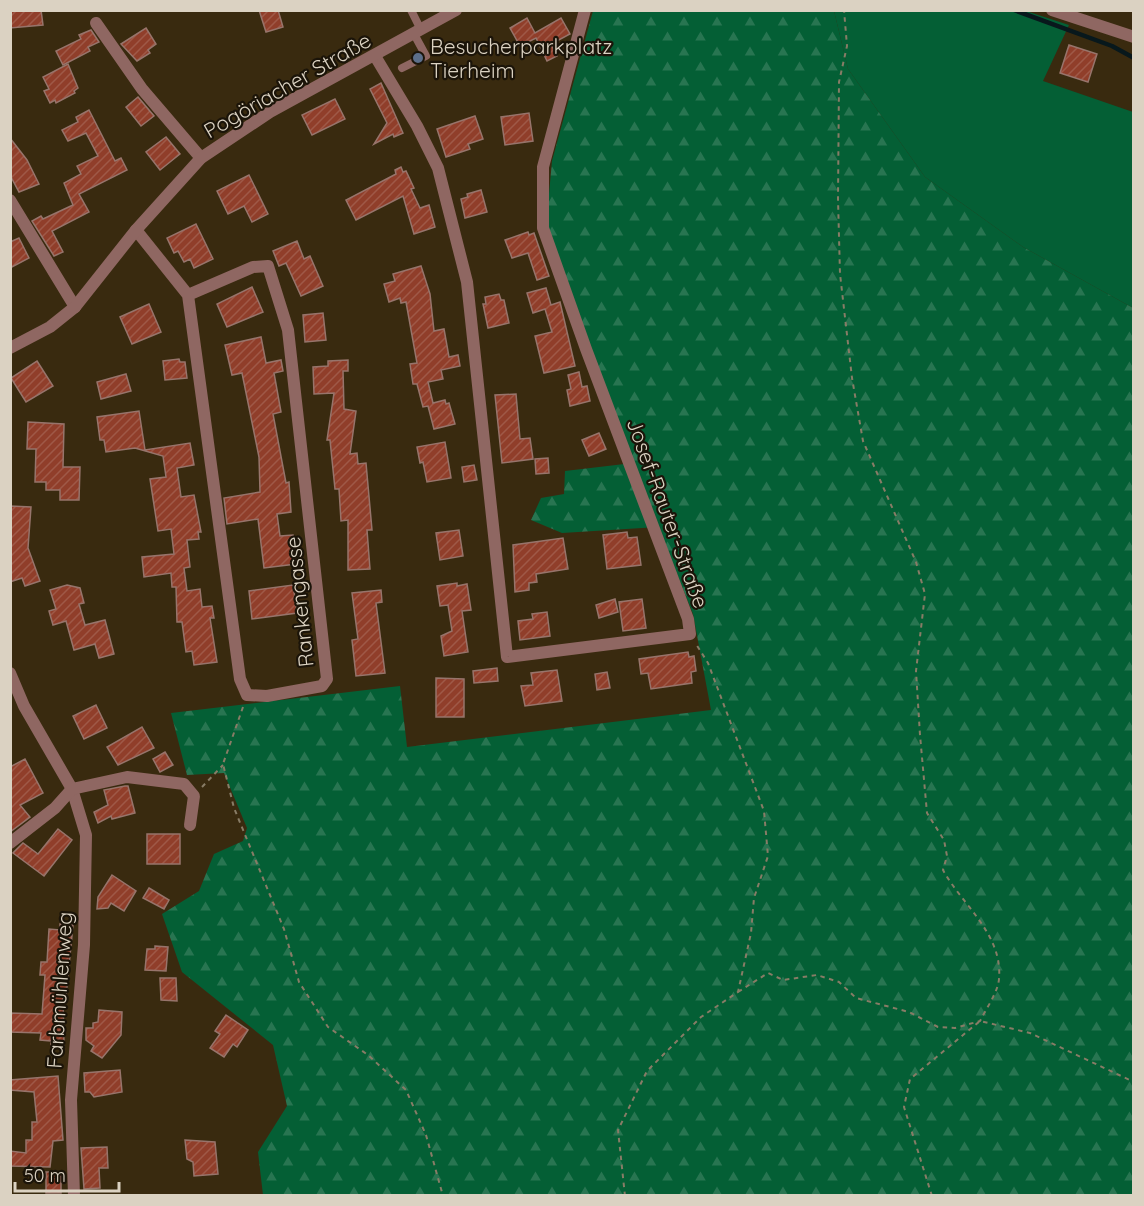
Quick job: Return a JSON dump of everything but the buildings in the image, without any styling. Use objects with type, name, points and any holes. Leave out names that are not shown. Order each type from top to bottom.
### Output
[{"type":"street","name":"Pogöriacher Straße","points":[[10,348],[50,327],[75,307],[136,230],[201,158],[270,112],[456,10]]},
{"type":"street","name":"Josef-Rauter-Straße","points":[[375,56],[417,126],[438,168],[467,282],[507,657],[690,634],[688,619],[543,228],[543,167],[585,10]]},
{"type":"street","points":[[1052,10],[1134,37]]},
{"type":"street","name":"Pogöriacher Straße","points":[[96,23],[142,89],[201,158]]},
{"type":"street","points":[[10,200],[75,307]]},
{"type":"street","points":[[136,230],[188,295],[232,632],[240,679],[248,695]]},
{"type":"street","name":"Rankengasse","points":[[188,295],[253,267],[268,266],[288,330],[327,679],[322,686],[267,696],[248,695]]},
{"type":"street","name":"Farbmühlenweg","points":[[10,673],[24,706],[72,789],[86,835],[84,945],[71,1100],[74,1196]]},
{"type":"street","points":[[10,843],[55,808],[72,789],[127,777],[184,784],[194,796],[190,825]]},
{"type":"lane","points":[[402,68],[426,56],[411,10]]},
{"type":"path","points":[[844,10],[847,46],[839,82],[837,199],[840,274],[852,378],[863,441],[916,562],[925,594],[916,671],[927,813],[944,840],[947,856],[943,870],[955,892],[977,914],[994,945],[999,980],[980,1021],[910,1079],[904,1107],[932,1196]]},
{"type":"path","points":[[690,634],[708,663],[764,811],[768,856],[754,898],[751,933],[738,992]]},
{"type":"path","points":[[191,790],[202,787],[223,764],[248,695]]},
{"type":"path","points":[[223,764],[234,808],[284,929],[299,982],[328,1027],[368,1055],[406,1090],[426,1135],[443,1196]]},
{"type":"path","points":[[625,1196],[618,1130],[647,1071],[701,1017],[768,973],[783,980],[817,975],[839,982],[856,998],[909,1012],[938,1027],[955,1028],[980,1021],[1030,1034],[1134,1082]]},
{"type":"green space","points":[[593,11],[834,11],[848,69],[925,177],[1023,247],[1133,308],[1133,1195],[263,1195],[258,1152],[287,1106],[273,1045],[182,972],[162,914],[199,891],[214,854],[243,841],[247,828],[224,773],[187,775],[171,713],[400,686],[407,747],[711,710],[693,614],[658,527],[562,533],[531,520],[541,498],[564,494],[565,471],[633,463],[546,227],[552,161]]},
{"type":"green space","points":[[834,11],[1026,11],[1069,25],[1043,81],[1133,112],[1133,308],[1023,247],[925,177],[848,69]]},
{"type":"waterway","points":[[1014,10],[1112,46],[1134,58]]},
{"type":"place","name":"Besucherparkplatz Tierheim","points":[[418,58]]}]
